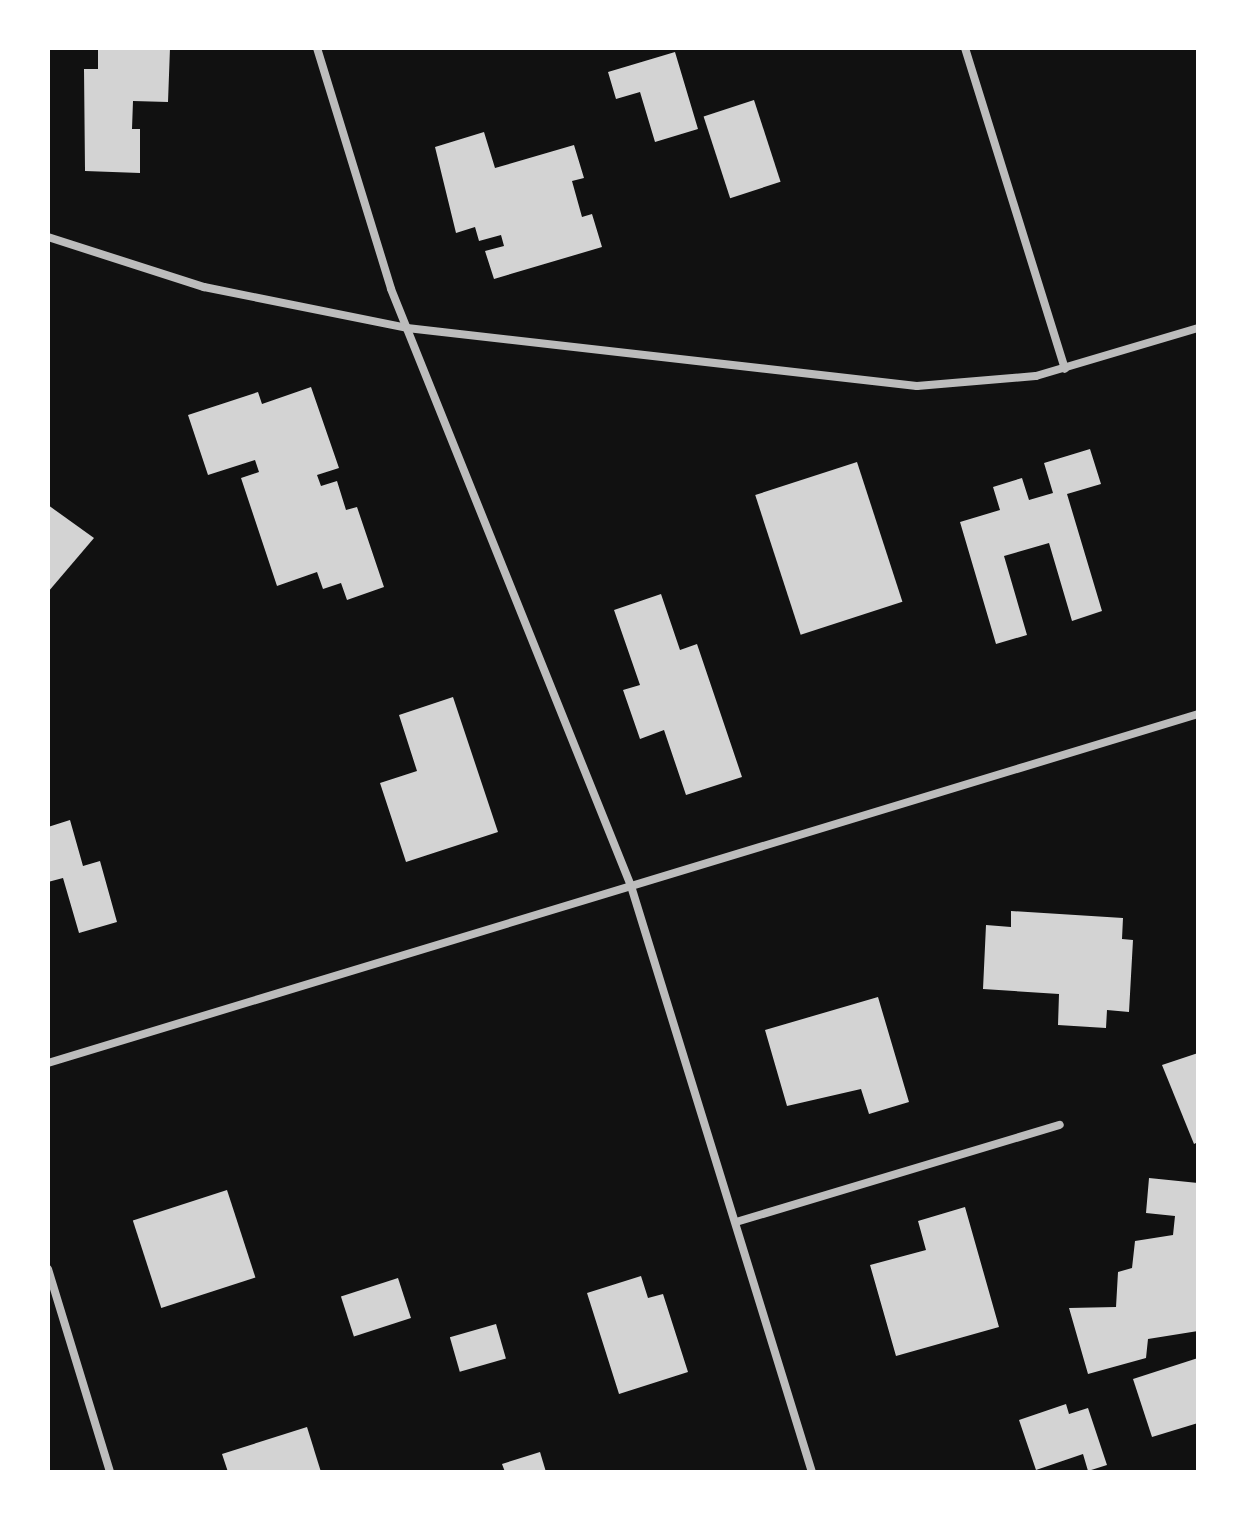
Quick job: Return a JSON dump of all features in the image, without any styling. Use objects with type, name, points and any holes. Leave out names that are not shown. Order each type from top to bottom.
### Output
[{"type":"street","points":[[317,48],[407,328],[631,886],[812,1472]]},
{"type":"street","points":[[965,48],[1065,369]]},
{"type":"street","points":[[48,237],[204,287],[407,328],[917,386],[1000,383],[1065,369],[1198,328]]},
{"type":"street","points":[[48,1063],[1198,714]]},
{"type":"street","points":[[736,1222],[1060,1125]]},
{"type":"street","points":[[48,1269],[110,1472]]},
{"type":"building","points":[[98,48],[170,48],[168,102],[133,101],[132,129],[140,129],[140,173],[85,171],[84,69],[98,69]]},
{"type":"building","points":[[675,52],[698,129],[655,142],[640,92],[616,99],[608,72]]},
{"type":"building","points":[[754,100],[781,182],[730,198],[704,116]]},
{"type":"building","points":[[484,132],[495,168],[574,145],[584,178],[572,181],[582,217],[592,214],[602,247],[494,279],[485,251],[504,246],[501,235],[479,241],[475,227],[456,233],[435,147]]},
{"type":"building","points":[[311,387],[339,468],[317,475],[321,486],[337,481],[346,510],[357,507],[384,587],[347,600],[341,583],[323,589],[317,572],[277,586],[241,478],[259,472],[255,460],[208,475],[188,415],[258,392],[262,404]]},
{"type":"building","points":[[1090,449],[1101,484],[1067,494],[1102,611],[1072,621],[1049,543],[1004,556],[1027,635],[996,644],[960,522],[1000,510],[993,487],[1022,478],[1029,500],[1053,493],[1044,463]]},
{"type":"building","points":[[857,462],[902,602],[801,635],[755,495]]},
{"type":"building","points":[[48,505],[94,538],[48,592]]},
{"type":"building","points":[[661,594],[680,650],[697,644],[742,777],[686,795],[664,730],[640,739],[623,690],[640,685],[614,610]]},
{"type":"building","points":[[453,697],[498,832],[406,862],[380,783],[417,771],[399,715]]},
{"type":"building","points":[[70,820],[83,866],[100,861],[117,922],[79,933],[63,878],[48,882],[48,827]]},
{"type":"building","points":[[1011,911],[1123,918],[1122,939],[1133,940],[1129,1012],[1107,1010],[1106,1028],[1058,1025],[1059,994],[983,989],[986,925],[1011,927]]},
{"type":"building","points":[[878,997],[909,1102],[869,1114],[861,1089],[787,1106],[765,1030]]},
{"type":"building","points":[[1198,1053],[1198,1142],[1194,1144],[1162,1065]]},
{"type":"building","points":[[1149,1178],[1198,1183],[1198,1331],[1148,1339],[1146,1358],[1088,1374],[1069,1308],[1116,1307],[1118,1272],[1132,1268],[1135,1241],[1173,1235],[1175,1216],[1146,1213]]},
{"type":"building","points":[[227,1190],[255,1277],[161,1308],[133,1221]]},
{"type":"building","points":[[965,1207],[999,1327],[896,1356],[870,1265],[926,1250],[918,1221]]},
{"type":"building","points":[[641,1276],[648,1298],[663,1294],[688,1372],[619,1394],[587,1293]]},
{"type":"building","points":[[398,1278],[411,1318],[354,1336],[341,1297]]},
{"type":"building","points":[[496,1324],[506,1359],[460,1372],[450,1337]]},
{"type":"building","points":[[1198,1358],[1198,1423],[1152,1437],[1133,1379]]},
{"type":"building","points":[[1066,1404],[1069,1414],[1088,1408],[1107,1465],[1088,1471],[1083,1454],[1036,1470],[1019,1420]]},
{"type":"building","points":[[307,1427],[321,1472],[228,1472],[222,1454]]},
{"type":"building","points":[[540,1452],[546,1472],[505,1472],[502,1464]]}]
